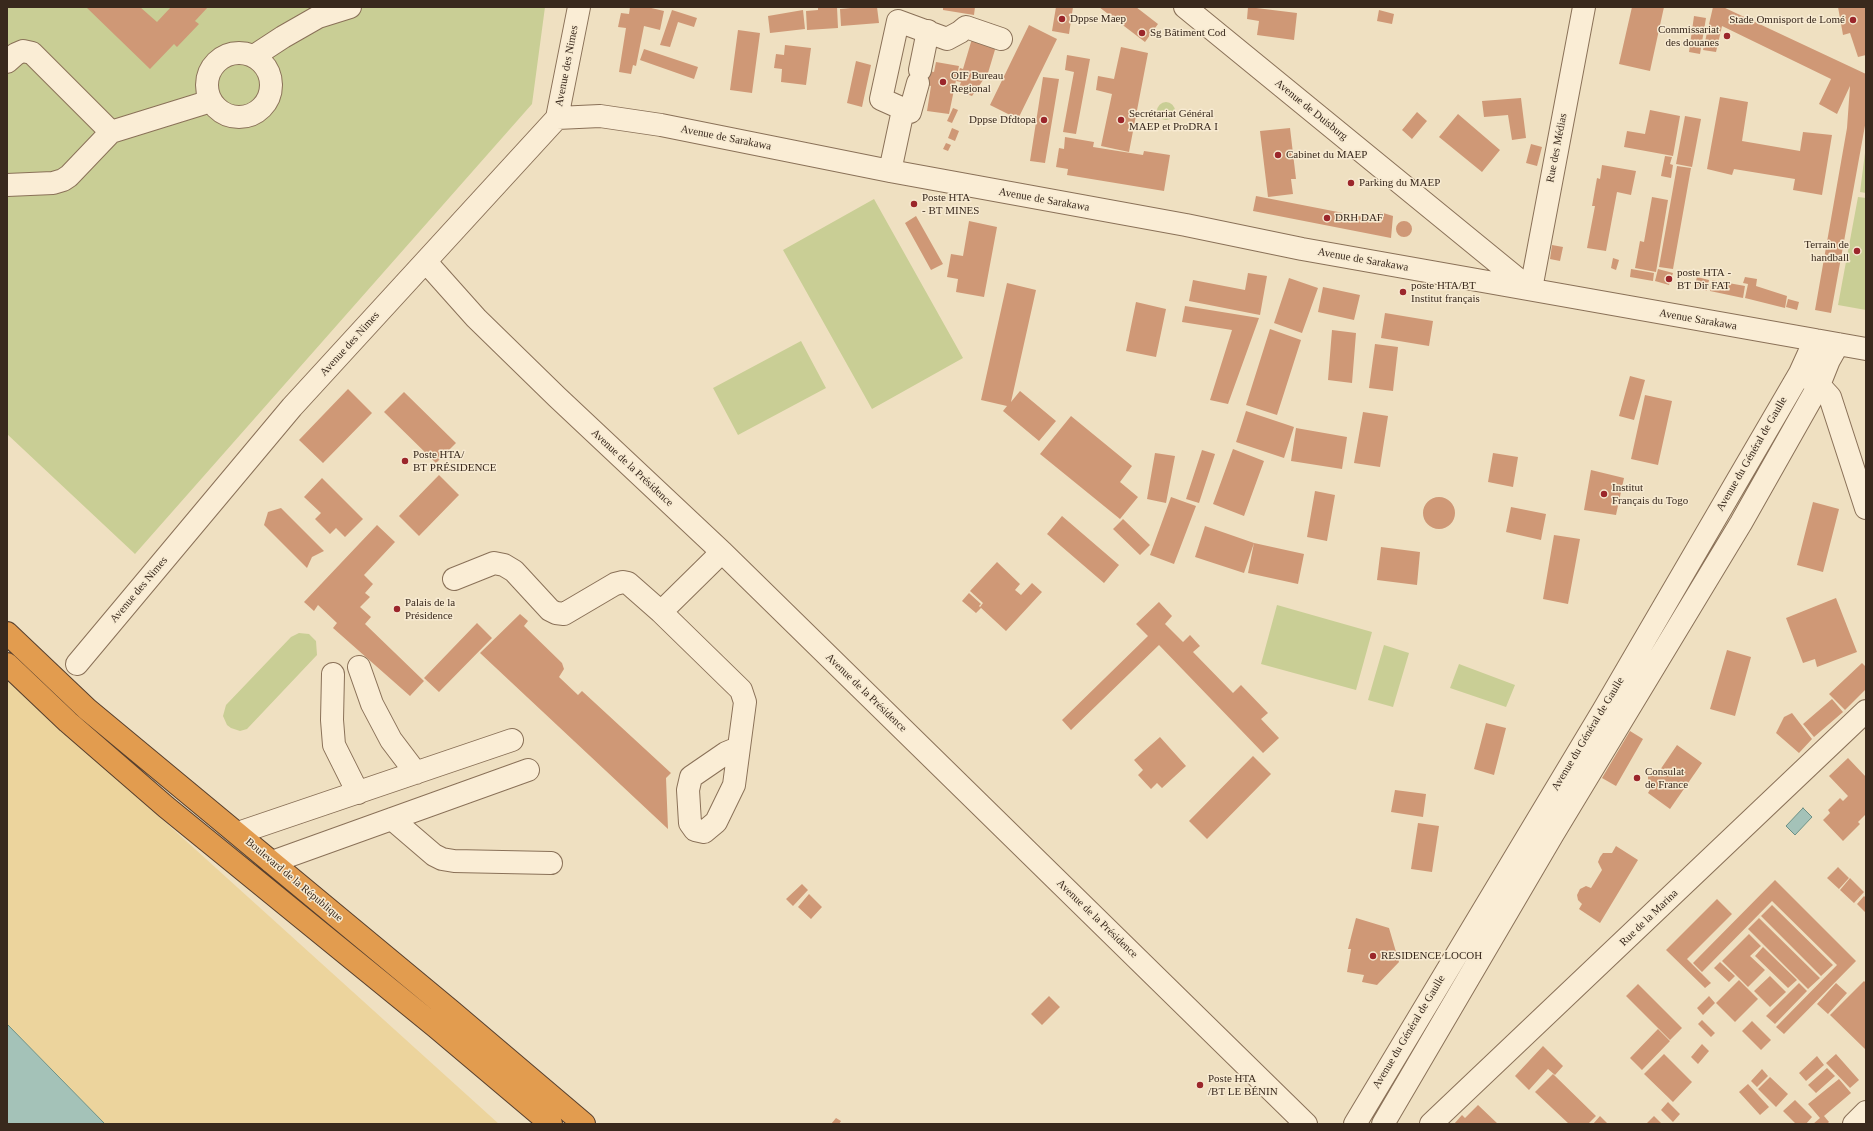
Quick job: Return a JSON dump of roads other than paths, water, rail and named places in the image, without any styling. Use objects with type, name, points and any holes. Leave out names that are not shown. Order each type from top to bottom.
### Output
[{"type":"highway","name":"Boulevard de la République","points":[[7,632],[87,709],[584,1124]]},
{"type":"highway","name":"Boulevard de la République","points":[[7,664],[68,722],[166,807],[436,1027],[551,1124]]},
{"type":"street","points":[[254,56],[318,17],[350,7]]},
{"type":"street","name":"Avenue des Nimes","points":[[77,664],[292,407],[557,118],[579,7]]},
{"type":"street","name":"Avenue de Duisburg","points":[[1185,7],[1531,289]]},
{"type":"street","name":"Rue des Médias","points":[[1531,289],[1584,7]]},
{"type":"street","points":[[928,31],[910,112],[902,110],[881,99],[898,21],[928,31],[947,39],[960,32],[966,26],[1001,39]]},
{"type":"street","points":[[7,62],[16,54],[23,51],[32,53],[111,132]]},
{"type":"street","points":[[236,52],[254,56],[264,65],[271,77],[270,96],[259,110],[251,115],[233,117],[217,108],[211,101],[207,92],[206,83],[208,74],[216,62],[227,54],[236,52]]},
{"type":"street","points":[[7,185],[53,183],[63,180],[69,176],[111,132],[211,101]]},
{"type":"street","points":[[890,172],[902,110]]},
{"type":"street","name":"Avenue de Sarakawa","points":[[557,118],[600,116],[661,125],[890,172],[1186,225],[1302,249],[1531,289]]},
{"type":"street","name":"Avenue de la Présidence","points":[[426,262],[487,328],[722,552],[1306,1124]]},
{"type":"street","name":"Avenue Sarakawa","points":[[1531,289],[1866,349]]},
{"type":"street","name":"Avenue du Général de Gaulle","points":[[1355,1124],[1603,711],[1800,373],[1815,340]]},
{"type":"street","name":"Avenue du Général de Gaulle","points":[[1383,1124],[1622,720],[1741,523],[1819,385],[1829,360],[1838,344]]},
{"type":"street","points":[[1800,373],[1819,385],[1830,397],[1866,508]]},
{"type":"street","points":[[661,612],[722,552]]},
{"type":"street","points":[[454,579],[494,563],[504,565],[514,571],[550,610],[556,613],[564,614],[615,584],[623,582],[628,583],[661,612],[742,690],[745,702],[738,748]]},
{"type":"street","points":[[359,667],[372,704],[388,734],[416,773]]},
{"type":"street","points":[[333,674],[332,720],[334,745],[358,793]]},
{"type":"street","points":[[1603,711],[1622,720]]},
{"type":"street","name":"Rue de la Marina","points":[[1431,1124],[1866,711]]},
{"type":"street","points":[[238,834],[512,740]]},
{"type":"street","points":[[1580,747],[1600,757]]},
{"type":"street","points":[[272,862],[528,770]]},
{"type":"street","points":[[392,819],[442,859],[454,861],[551,863]]},
{"type":"street","points":[[1854,1124],[1866,1112]]},
{"type":"water","points":[[1803,808],[1812,817],[1795,835],[1786,826]]},
{"type":"water","points":[[7,1024],[105,1124],[7,1124]]},
{"type":"place","name":"Dppse Maep","points":[[1062,19]]},
{"type":"place","name":"Stade Omnisport de Lomé","points":[[1853,20]]},
{"type":"place","name":"Sg Bâtiment Cod","points":[[1142,33]]},
{"type":"place","name":"Commissariat des douanes","points":[[1727,36]]},
{"type":"place","name":"OIF Bureau Regional","points":[[943,82]]},
{"type":"place","name":"Dppse Dfdtopa","points":[[1044,120]]},
{"type":"place","name":"Secrétariat Général MAEP et ProDRA I","points":[[1121,120]]},
{"type":"place","name":"Cabinet du MAEP","points":[[1278,155]]},
{"type":"place","name":"Parking du MAEP","points":[[1351,183]]},
{"type":"place","name":"Poste HTA - BT MINES","points":[[914,204]]},
{"type":"place","name":"DRH DAF","points":[[1327,218]]},
{"type":"place","name":"Terrain de handball","points":[[1857,251]]},
{"type":"place","name":"poste HTA - BT Dir FAT","points":[[1669,279]]},
{"type":"place","name":"poste HTA/BT Institut français","points":[[1403,292]]},
{"type":"place","name":"Poste HTA/ BT PRÉSIDENCE","points":[[405,461]]},
{"type":"place","name":"Institut Français du Togo","points":[[1604,494]]},
{"type":"place","name":"Palais de la Présidence","points":[[397,609]]},
{"type":"place","name":"Consulat de France","points":[[1637,778]]},
{"type":"place","name":"RESIDENCE LOCOH","points":[[1373,956]]},
{"type":"place","name":"Poste HTA /BT LE BÉNIN","points":[[1200,1085]]}]
